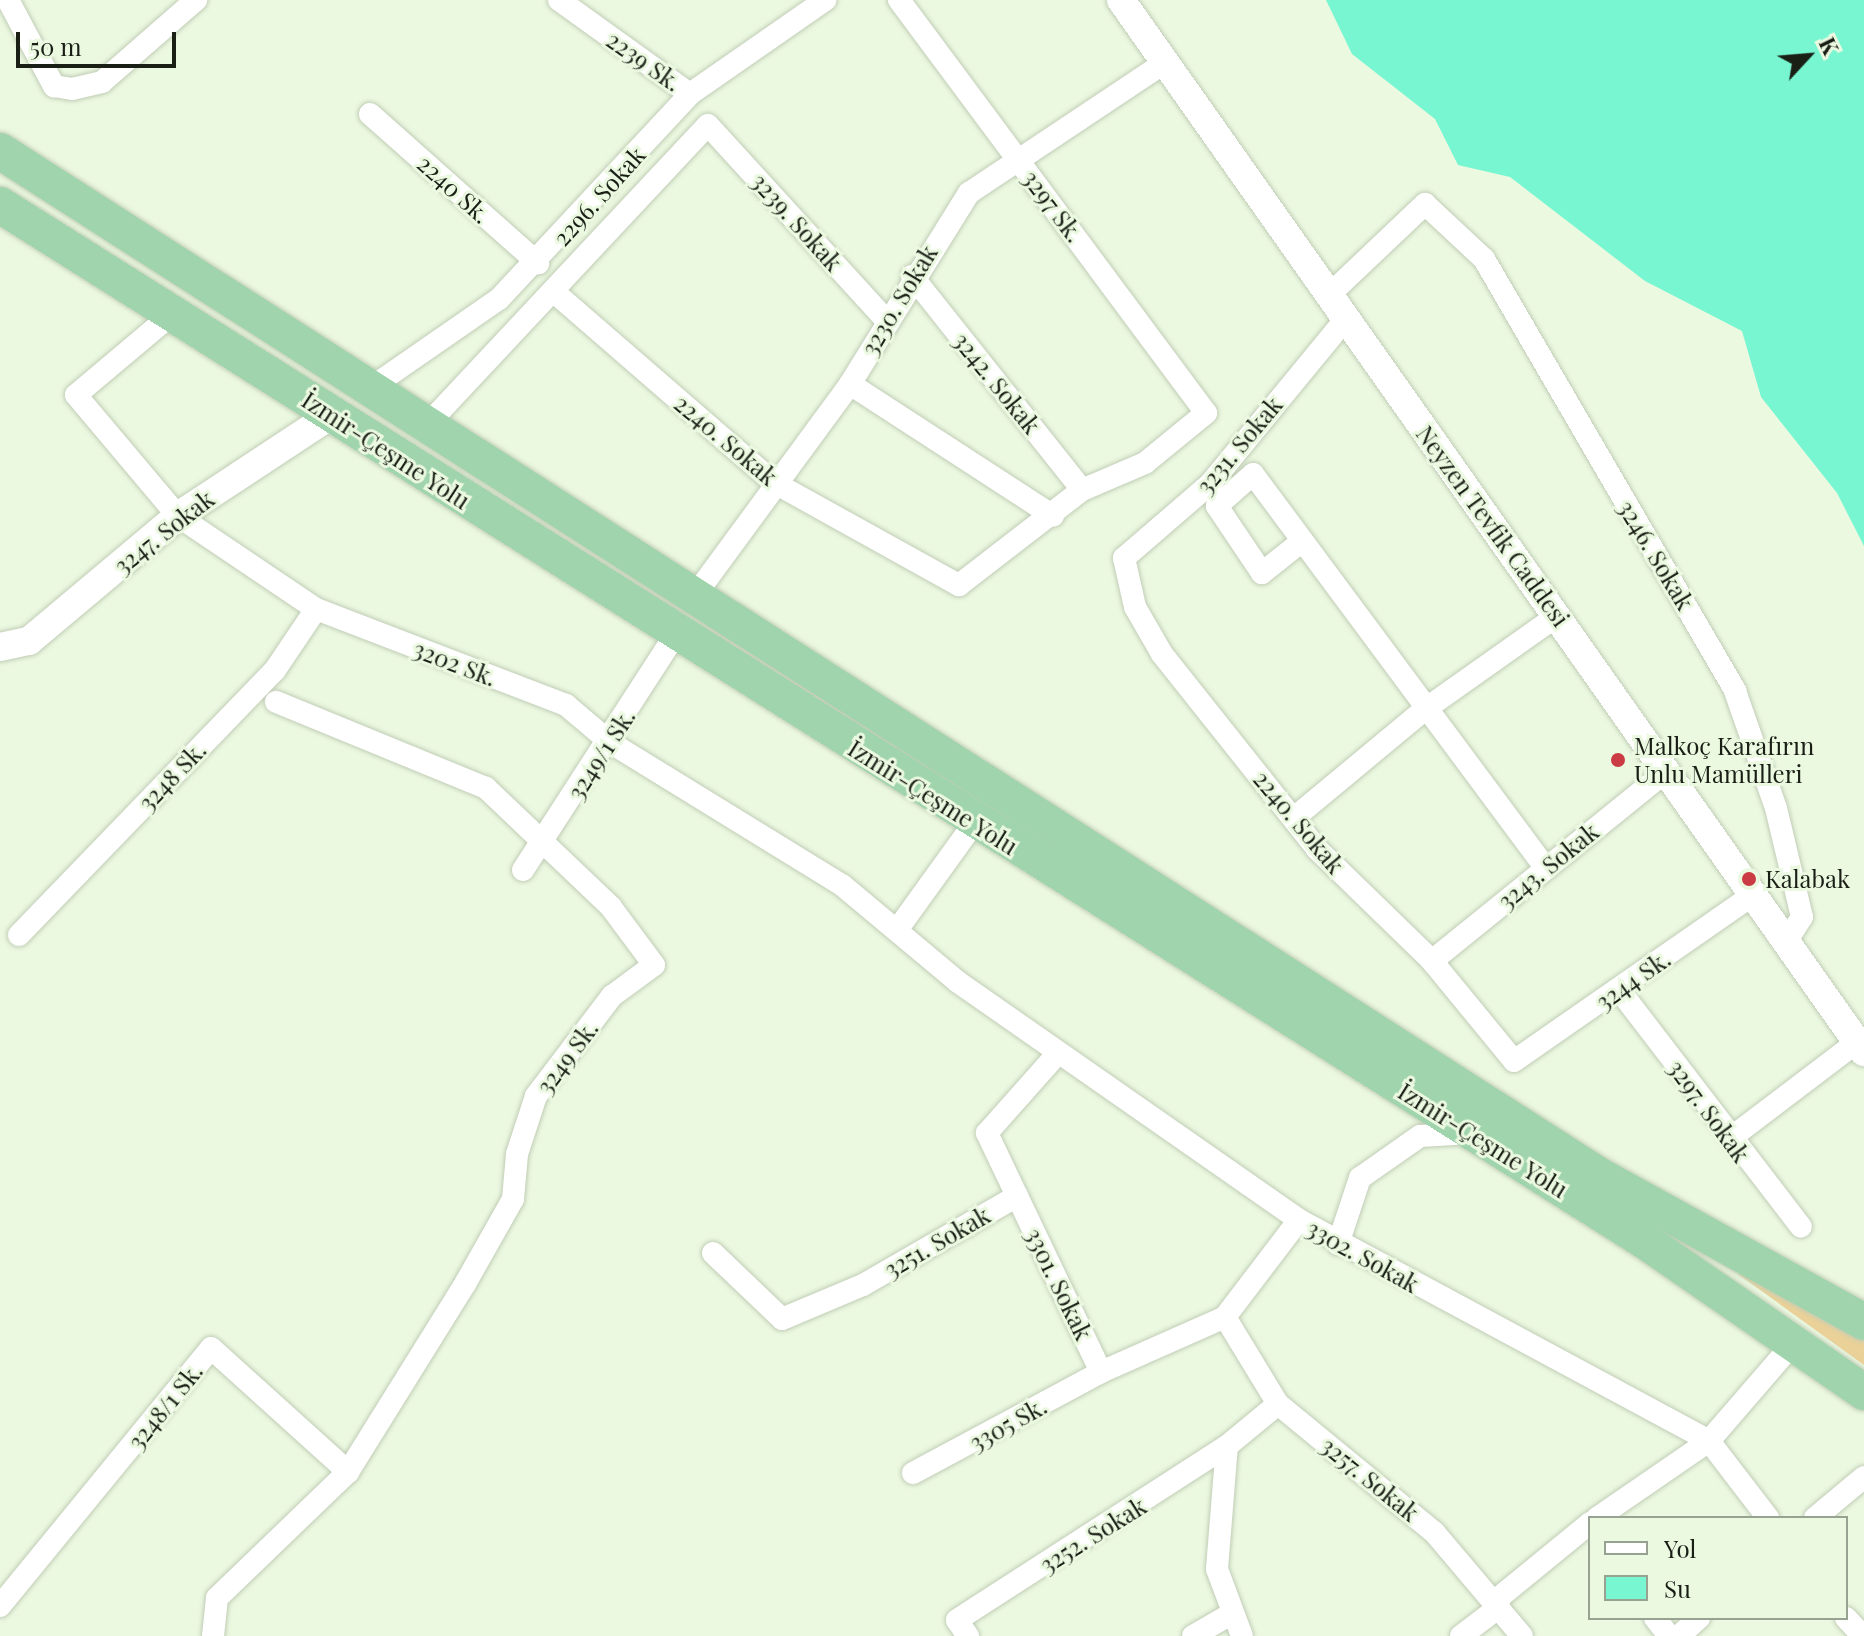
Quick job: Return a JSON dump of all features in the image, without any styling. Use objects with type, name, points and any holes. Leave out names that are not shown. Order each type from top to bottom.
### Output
[{"type":"highway","name":"İzmir-Çeşme Yolu","points":[[0,151],[693,598],[1598,1175],[1864,1322]]},
{"type":"highway","name":"İzmir-Çeşme Yolu","points":[[0,205],[675,635],[1645,1241],[1864,1392]]},
{"type":"street","points":[[8,0],[54,86],[72,89],[102,82],[196,0]]},
{"type":"street","name":"2239 Sk.","points":[[559,0],[690,94]]},
{"type":"street","name":"2296. Sokak","points":[[369,389],[499,299],[538,263],[690,94],[825,0]]},
{"type":"street","name":"3297 Sk.","points":[[899,0],[1206,413],[1145,463],[1082,490]]},
{"type":"street","name":"Neyzen Tevfik Caddesi","points":[[1121,0],[1344,321],[1558,615],[1751,896],[1860,1047]]},
{"type":"street","name":"3230. Sokak","points":[[693,598],[773,482],[850,384],[912,276],[969,193],[1164,63]]},
{"type":"street","name":"2240 Sk.","points":[[370,114],[538,263]]},
{"type":"street","name":"3239. Sokak","points":[[554,292],[708,125],[886,320]]},
{"type":"street","name":"3246. Sokak","points":[[1328,296],[1425,204],[1484,259],[1548,358],[1735,691],[1776,808],[1802,917],[1785,943]]},
{"type":"street","name":"3242. Sokak","points":[[912,276],[1082,490]]},
{"type":"street","points":[[426,426],[554,292]]},
{"type":"street","name":"2240. Sokak","points":[[554,292],[773,482],[959,585],[1053,516]]},
{"type":"street","name":"3202 Sk.","points":[[171,315],[76,395],[178,516],[316,609],[566,705],[611,743],[842,885],[958,982]]},
{"type":"street","name":"3231. Sokak","points":[[1124,558],[1211,483],[1344,321]]},
{"type":"street","points":[[850,384],[1053,516],[1082,490]]},
{"type":"street","name":"3247. Sokak","points":[[0,647],[29,641],[178,516],[331,415]]},
{"type":"street","points":[[1301,542],[1424,710],[1545,867]]},
{"type":"street","name":"2240. Sokak","points":[[1124,558],[1135,607],[1162,654],[1294,818],[1432,961],[1514,1061]]},
{"type":"street","name":"3248 Sk.","points":[[19,935],[275,670],[316,609]]},
{"type":"street","points":[[1294,818],[1424,710],[1558,615]]},
{"type":"street","name":"3249/1 Sk.","points":[[523,870],[611,743],[675,635]]},
{"type":"street","name":"3249 Sk.","points":[[213,1636],[217,1598],[348,1472],[513,1199],[517,1154],[536,1096],[612,996],[654,965],[611,907],[486,788],[276,702]]},
{"type":"street","name":"3243. Sokak","points":[[1432,961],[1665,772]]},
{"type":"street","points":[[897,930],[975,822]]},
{"type":"street","name":"3244 Sk.","points":[[1514,1061],[1620,991],[1751,896]]},
{"type":"street","name":"3302. Sokak","points":[[958,982],[1338,1244],[1709,1441],[1766,1516]]},
{"type":"street","name":"3297. Sokak","points":[[1620,991],[1801,1227]]},
{"type":"street","points":[[1732,1137],[1860,1047]]},
{"type":"street","name":"3251. Sokak","points":[[713,1253],[782,1319],[863,1285],[1017,1196],[987,1133],[1058,1053]]},
{"type":"street","points":[[1338,1244],[1360,1178],[1420,1136],[1472,1133]]},
{"type":"street","name":"3301. Sokak","points":[[1017,1196],[1101,1372]]},
{"type":"street","points":[[1225,1317],[1299,1220]]},
{"type":"street","name":"3305 Sk.","points":[[913,1473],[1101,1372],[1225,1317]]},
{"type":"street","name":"3257. Sokak","points":[[1225,1317],[1278,1404],[1434,1532],[1498,1603],[1522,1636]]},
{"type":"street","points":[[1602,1516],[1709,1441],[1792,1345]]},
{"type":"street","name":"3248/1 Sk.","points":[[0,1606],[211,1348],[348,1472]]},
{"type":"street","name":"3252. Sokak","points":[[962,1628],[1227,1446],[1278,1404]]},
{"type":"street","points":[[1227,1446],[1217,1569],[1231,1614],[1242,1636]]},
{"type":"street","points":[[1817,1516],[1864,1477]]},
{"type":"street","points":[[1461,1636],[1588,1527]]},
{"type":"street","points":[[1193,1636],[1231,1614]]},
{"type":"street","points":[[1657,1620],[1669,1636]]},
{"type":"street","points":[[1679,1636],[1697,1620]]},
{"type":"shaded area","points":[[1742,1267],[1864,1335],[1864,1365],[1738,1274]]},
{"type":"water","points":[[1326,0],[1864,0],[1864,546],[1837,493],[1761,397],[1742,331],[1645,281],[1510,177],[1458,165],[1435,119],[1352,54]]},
{"type":"place","name":"Malkoç Karafırın Unlu Mamülleri","points":[[1618,760]]},
{"type":"place","name":"Kalabak","points":[[1749,879]]}]
